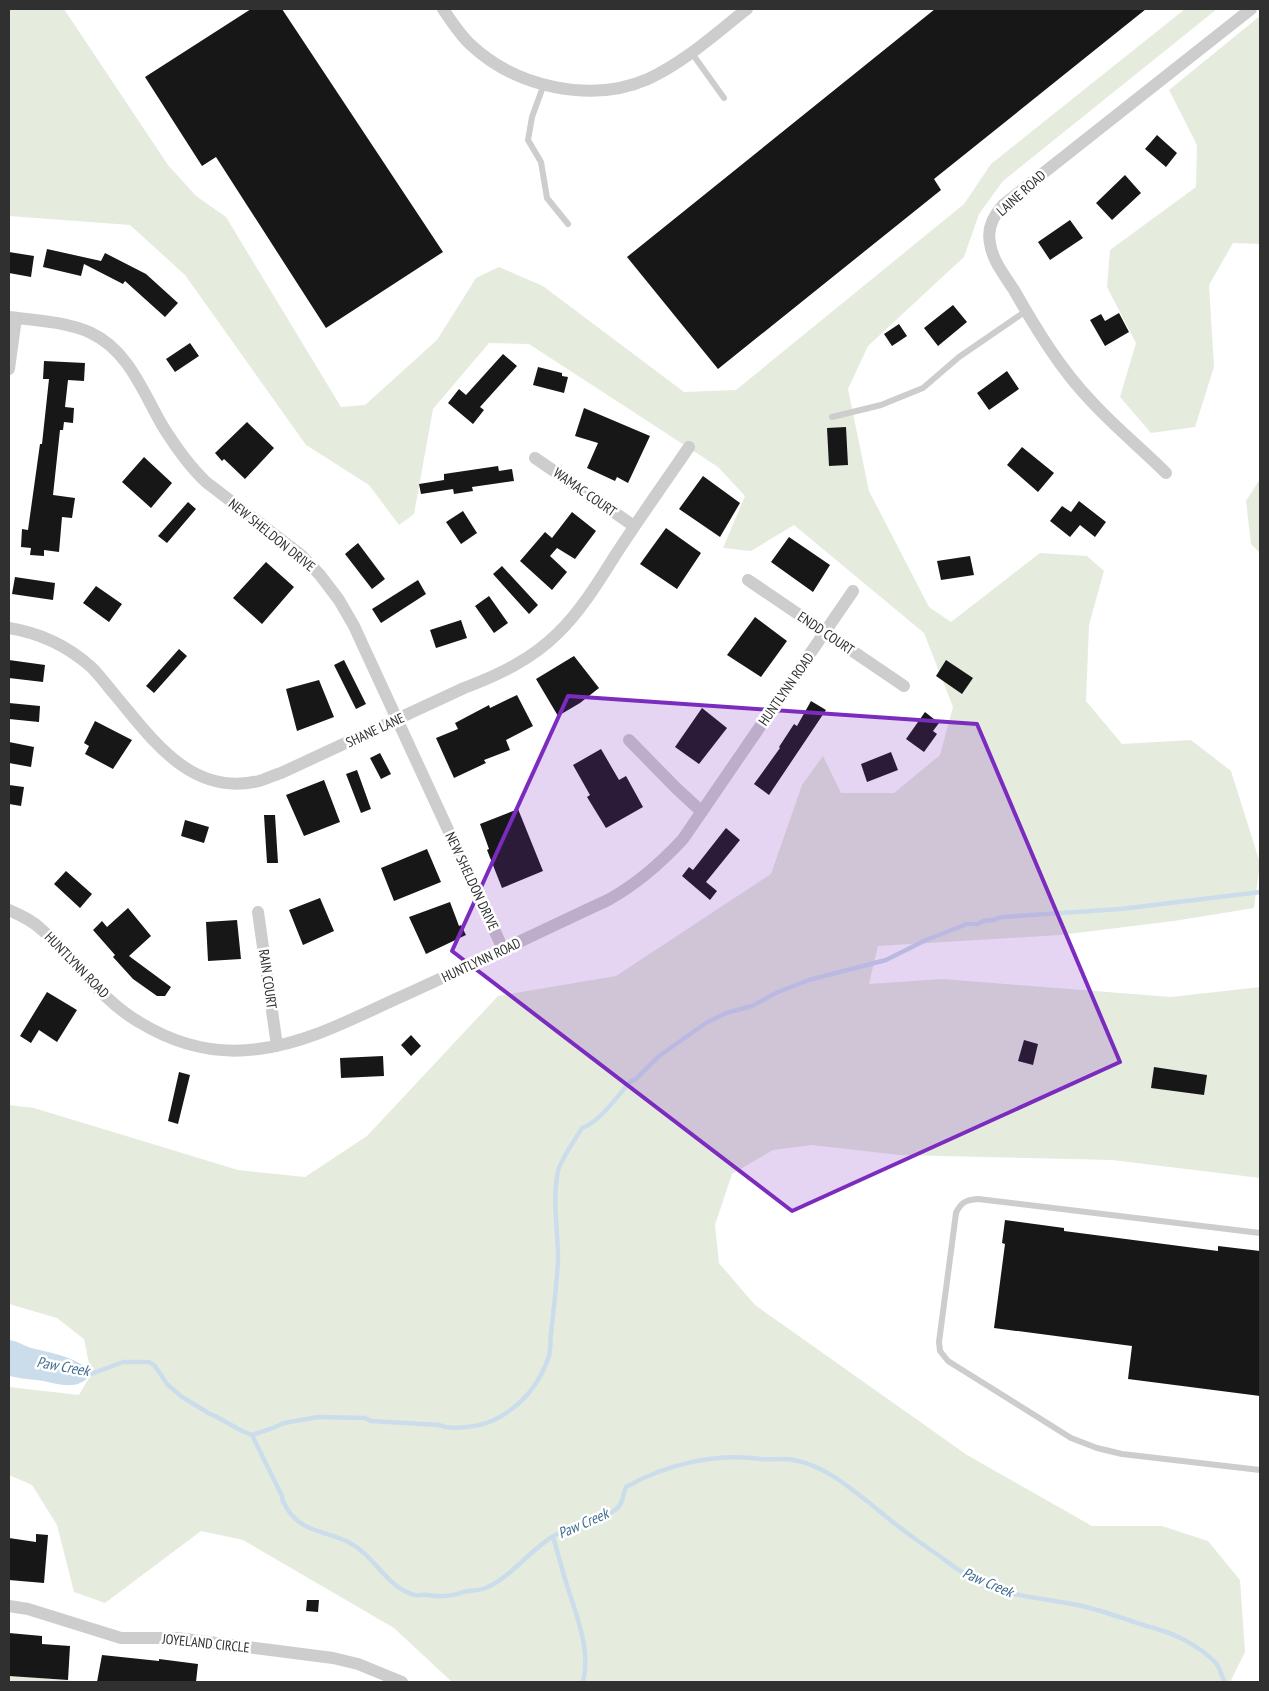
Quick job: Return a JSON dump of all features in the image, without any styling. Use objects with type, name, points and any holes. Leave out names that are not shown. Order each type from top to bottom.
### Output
[{"type":"street","points":[[443,9],[470,45],[499,65],[524,78],[574,90],[600,90],[625,86],[648,78],[678,62],[747,9]]},
{"type":"street","name":"LAINE ROAD","points":[[1166,473],[1092,402],[1058,359],[996,261],[990,244],[990,230],[993,219],[999,210],[1046,170],[1251,9]]},
{"type":"street","points":[[9,369],[12,317]]},
{"type":"street","name":"NEW SHELDON DRIVE","points":[[12,317],[72,326],[89,332],[111,346],[123,359],[162,425],[180,453],[194,470],[206,482],[301,555],[339,600],[354,626],[503,949]]},
{"type":"street","name":"SHANE LANE","points":[[9,628],[28,631],[48,638],[74,653],[92,668],[176,763],[211,780],[234,783],[259,781],[464,688],[495,677],[514,667],[545,645],[558,633],[586,600],[634,526],[689,447]]},
{"type":"street","name":"WAMAC COURT","points":[[535,458],[634,526]]},
{"type":"street","name":"ENDD COURT","points":[[748,580],[904,686]]},
{"type":"street","name":"HUNTLYNN ROAD","points":[[9,910],[26,918],[40,928],[93,984],[117,1006],[138,1022],[180,1042],[202,1048],[225,1050],[259,1049],[299,1040],[336,1026],[628,889],[666,858],[683,839],[853,591]]},
{"type":"street","points":[[629,740],[702,812]]},
{"type":"street","name":"RAIN COURT","points":[[258,912],[277,1046]]},
{"type":"street","name":"JOYELAND CIRCLE","points":[[9,1606],[28,1609],[121,1638],[176,1638],[333,1658],[358,1664],[402,1682]]},
{"type":"lane","points":[[691,52],[724,98]]},
{"type":"lane","points":[[544,84],[532,117],[528,140],[541,162],[547,198],[568,224]]},
{"type":"lane","points":[[832,417],[881,405],[923,388],[959,357],[1026,311]]},
{"type":"lane","points":[[1260,1233],[978,1199],[967,1200],[960,1204],[956,1213],[938,1342],[940,1351],[948,1361],[1071,1438],[1096,1448],[1122,1454],[1260,1470]]},
{"type":"highlighted area","points":[[568,696],[977,724],[1120,1062],[792,1211],[452,951]]},
{"type":"shaded area","points":[[9,9],[64,9],[168,165],[196,196],[226,217],[341,407],[365,405],[437,340],[476,278],[499,267],[543,286],[684,392],[736,390],[964,204],[991,164],[1185,9],[1217,9],[1003,181],[979,214],[964,257],[868,346],[848,389],[869,491],[929,607],[951,622],[1040,553],[1087,556],[1104,571],[1089,625],[1086,701],[1122,744],[1191,740],[1231,771],[1260,863],[1254,908],[1174,921],[1060,935],[878,946],[869,984],[942,979],[1171,997],[1260,987],[1260,1178],[1112,1160],[899,1155],[812,1145],[773,1150],[732,1174],[715,1225],[719,1263],[755,1305],[967,1455],[1092,1526],[1162,1526],[1208,1541],[1240,1580],[1245,1652],[1230,1682],[452,1682],[394,1628],[243,1540],[201,1531],[105,1603],[74,1592],[57,1525],[32,1485],[9,1475],[9,1387],[79,1395],[91,1374],[84,1339],[57,1318],[9,1304],[9,1105],[34,1108],[238,1170],[305,1177],[367,1136],[498,996],[616,976],[771,874],[802,785],[823,756],[841,793],[894,793],[940,755],[953,707],[924,633],[794,525],[751,551],[723,548],[745,496],[718,467],[529,344],[489,343],[433,409],[414,514],[399,525],[369,485],[306,445],[185,275],[130,225],[9,216]]},
{"type":"shaded area","points":[[1260,16],[1260,244],[1233,243],[1209,285],[1214,367],[1195,427],[1151,433],[1120,397],[1136,343],[1107,287],[1110,250],[1196,187],[1197,145],[1169,90]]},
{"type":"shaded area","points":[[1260,479],[1260,553],[1251,544],[1246,501]]},
{"type":"shaded area","points":[[9,1675],[85,1682],[9,1682]]},
{"type":"water","points":[[9,1340],[73,1360],[87,1368],[91,1374],[83,1381],[71,1385],[9,1376]]},
{"type":"building","points":[[251,9],[282,9],[443,252],[326,328],[216,157],[202,166],[145,77]]},
{"type":"building","points":[[935,9],[1146,9],[934,179],[941,190],[718,369],[627,257]]},
{"type":"building","points":[[1157,135],[1177,153],[1166,167],[1145,149]]},
{"type":"building","points":[[1125,175],[1141,193],[1112,220],[1096,203]]},
{"type":"building","points":[[1070,220],[1083,238],[1050,260],[1038,242]]},
{"type":"building","points":[[47,249],[101,261],[105,253],[146,274],[178,303],[165,317],[125,281],[123,284],[84,264],[81,276],[43,267]]},
{"type":"building","points":[[9,252],[34,256],[31,277],[9,273]]},
{"type":"building","points":[[953,305],[967,322],[938,346],[924,328]]},
{"type":"building","points":[[1119,313],[1129,332],[1105,346],[1090,320],[1101,314],[1105,321]]},
{"type":"building","points":[[899,324],[907,336],[892,346],[884,334]]},
{"type":"building","points":[[190,343],[199,356],[175,372],[166,359]]},
{"type":"building","points":[[503,354],[517,366],[480,407],[484,410],[473,424],[448,403],[459,389],[466,395]]},
{"type":"building","points":[[44,361],[85,363],[84,381],[68,380],[65,407],[74,408],[73,423],[64,422],[63,430],[60,430],[53,495],[75,498],[72,518],[62,517],[59,552],[44,550],[44,556],[30,555],[31,548],[21,547],[22,529],[28,530],[40,444],[42,444],[49,379],[43,379]]},
{"type":"building","points":[[538,367],[562,373],[562,376],[568,377],[564,393],[533,385]]},
{"type":"building","points":[[1007,371],[1019,389],[989,410],[977,393]]},
{"type":"building","points":[[584,408],[650,436],[628,483],[617,477],[615,481],[587,468],[598,443],[575,436]]},
{"type":"building","points":[[247,422],[274,448],[245,479],[215,453]]},
{"type":"building","points":[[846,427],[848,465],[829,466],[827,428]]},
{"type":"building","points":[[1022,447],[1054,473],[1038,492],[1007,465]]},
{"type":"building","points":[[144,457],[172,483],[151,508],[122,482]]},
{"type":"building","points":[[498,466],[499,471],[512,469],[514,481],[472,487],[473,491],[454,494],[453,489],[421,494],[419,484],[444,480],[444,474]]},
{"type":"building","points":[[703,476],[740,503],[720,537],[679,509]]},
{"type":"building","points":[[1079,501],[1106,522],[1095,537],[1080,525],[1070,537],[1050,521],[1062,506],[1071,512]]},
{"type":"building","points":[[188,502],[196,509],[167,543],[158,536]]},
{"type":"building","points":[[463,511],[477,533],[461,544],[446,522]]},
{"type":"building","points":[[572,512],[596,531],[575,559],[557,548],[550,556],[567,572],[552,590],[520,561],[545,532],[552,538]]},
{"type":"building","points":[[666,528],[701,553],[677,589],[640,564]]},
{"type":"building","points":[[789,537],[830,565],[813,592],[771,562]]},
{"type":"building","points":[[358,543],[385,579],[372,589],[345,554]]},
{"type":"building","points":[[970,556],[974,575],[941,580],[937,561]]},
{"type":"building","points":[[266,562],[294,587],[262,624],[233,598]]},
{"type":"building","points":[[502,566],[538,605],[529,614],[493,574]]},
{"type":"building","points":[[15,577],[55,583],[53,600],[12,594]]},
{"type":"building","points":[[418,580],[426,594],[381,623],[372,609]]},
{"type":"building","points":[[96,586],[122,604],[109,622],[83,603]]},
{"type":"building","points":[[489,596],[508,623],[494,633],[475,606]]},
{"type":"building","points":[[755,617],[787,641],[761,677],[727,655]]},
{"type":"building","points":[[461,620],[467,638],[436,648],[430,630]]},
{"type":"building","points":[[179,649],[187,656],[154,693],[146,686]]},
{"type":"building","points":[[574,656],[599,688],[580,703],[558,716],[536,679]]},
{"type":"building","points":[[9,660],[45,665],[43,682],[9,678]]},
{"type":"building","points":[[344,660],[366,704],[356,709],[334,665]]},
{"type":"building","points":[[946,660],[973,678],[962,694],[936,676]]},
{"type":"building","points":[[319,680],[334,717],[297,731],[286,689]]},
{"type":"building","points":[[517,695],[533,726],[506,740],[510,750],[484,760],[486,763],[454,778],[436,738],[458,729],[455,723],[489,705],[490,708]]},
{"type":"building","points":[[811,701],[826,710],[769,795],[754,784],[780,748],[794,724],[797,726]]},
{"type":"building","points":[[9,703],[40,706],[39,722],[9,719]]},
{"type":"building","points":[[702,708],[727,728],[699,764],[675,747]]},
{"type":"building","points":[[925,712],[939,723],[933,731],[937,734],[924,752],[906,739]]},
{"type":"building","points":[[95,721],[132,740],[113,769],[85,754],[89,746],[84,743]]},
{"type":"building","points":[[9,742],[34,747],[31,767],[9,763]]},
{"type":"building","points":[[601,749],[619,780],[626,776],[643,807],[606,828],[587,797],[590,795],[573,765]]},
{"type":"building","points":[[891,752],[898,770],[867,782],[861,764]]},
{"type":"building","points":[[380,753],[391,774],[381,779],[370,758]]},
{"type":"building","points":[[357,770],[371,809],[361,813],[346,774]]},
{"type":"building","points":[[324,780],[340,822],[304,836],[286,795]]},
{"type":"building","points":[[9,785],[24,787],[21,806],[9,804]]},
{"type":"building","points":[[518,809],[543,871],[502,888],[487,850],[489,849],[480,824]]},
{"type":"building","points":[[264,815],[275,815],[278,863],[267,863]]},
{"type":"building","points":[[185,820],[209,827],[204,843],[181,836]]},
{"type":"building","points":[[726,828],[740,840],[706,882],[717,891],[710,900],[682,876],[689,867],[693,870]]},
{"type":"building","points":[[427,849],[441,882],[394,901],[381,868]]},
{"type":"building","points":[[66,871],[92,894],[80,908],[54,884]]},
{"type":"building","points":[[320,898],[334,931],[303,945],[289,910]]},
{"type":"building","points":[[450,902],[459,926],[461,925],[466,935],[426,954],[409,917]]},
{"type":"building","points":[[128,908],[151,936],[129,956],[171,987],[165,996],[157,996],[133,979],[113,957],[115,955],[93,930],[102,921],[107,927]]},
{"type":"building","points":[[237,920],[241,959],[208,961],[206,922]]},
{"type":"building","points":[[47,992],[77,1010],[57,1042],[39,1030],[31,1043],[20,1036]]},
{"type":"building","points":[[411,1035],[421,1046],[411,1056],[401,1045]]},
{"type":"building","points":[[1024,1040],[1038,1044],[1033,1065],[1018,1061]]},
{"type":"building","points":[[383,1056],[384,1076],[341,1078],[340,1058]]},
{"type":"building","points":[[1154,1067],[1207,1075],[1204,1095],[1151,1088]]},
{"type":"building","points":[[179,1072],[190,1075],[178,1124],[168,1121]]},
{"type":"building","points":[[1005,1220],[1064,1228],[1064,1231],[1218,1251],[1218,1246],[1260,1251],[1260,1396],[1128,1379],[1132,1346],[994,1328],[1005,1244],[1002,1243]]},
{"type":"building","points":[[36,1534],[48,1535],[44,1583],[9,1580],[9,1538],[36,1542]]},
{"type":"building","points":[[307,1600],[319,1600],[318,1612],[306,1611]]},
{"type":"building","points":[[9,1633],[42,1636],[42,1644],[70,1646],[68,1680],[9,1676]]},
{"type":"building","points":[[102,1655],[198,1664],[196,1682],[97,1682]]},
{"type":"waterway","points":[[252,1435],[284,1423],[318,1417],[365,1418],[371,1421],[439,1425],[452,1428],[467,1427],[494,1420],[504,1415],[521,1401],[535,1385],[550,1353],[558,1258],[555,1193],[558,1171],[562,1161],[582,1128],[602,1114],[631,1081],[635,1080],[659,1056],[706,1023],[726,1013],[752,1006],[778,992],[809,980],[886,960],[926,940],[967,924],[978,924],[1002,917],[1121,909],[1260,892]]},
{"type":"waterway","name":"Paw Creek","points":[[86,1373],[91,1374],[123,1362],[149,1362],[155,1366],[167,1384],[182,1397],[210,1414],[252,1435],[284,1503],[294,1518],[316,1531],[350,1543],[367,1556],[397,1586],[415,1595],[445,1596],[486,1588],[512,1571],[552,1537],[598,1519],[615,1510],[621,1503],[626,1487],[674,1466],[708,1459],[790,1459],[806,1463],[839,1480],[909,1534],[963,1572],[1009,1592],[1090,1608],[1173,1635],[1196,1647],[1217,1664],[1225,1682]]},
{"type":"waterway","points":[[553,1536],[582,1634],[585,1658],[583,1682]]}]
